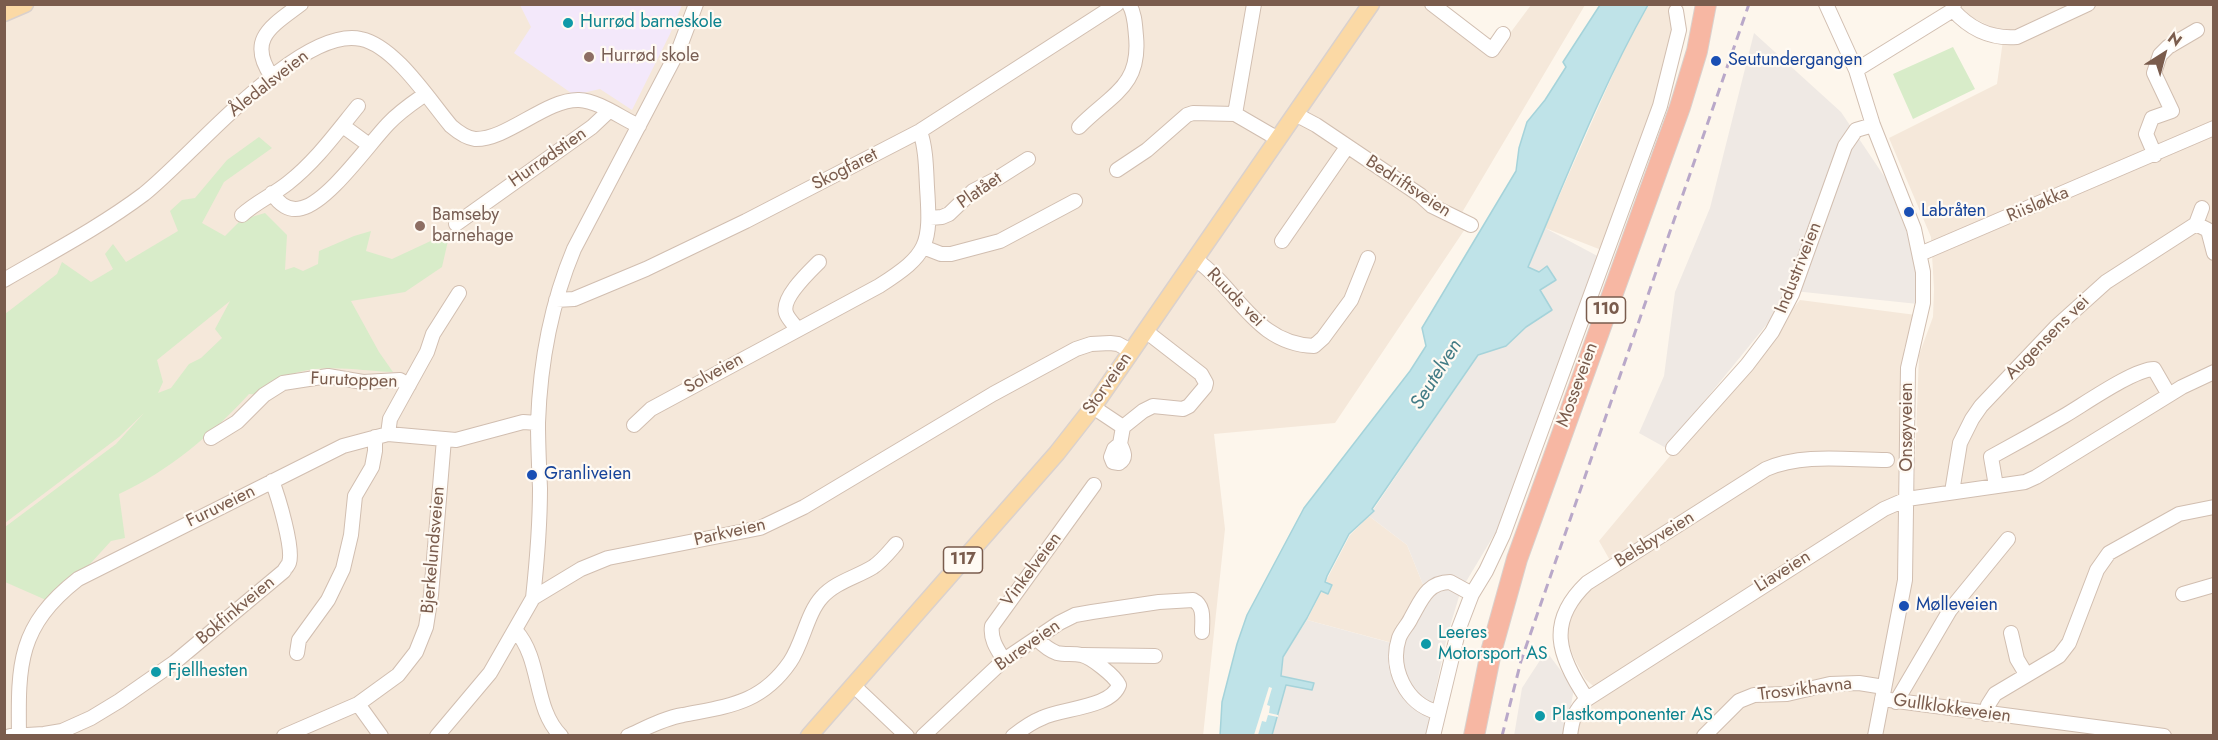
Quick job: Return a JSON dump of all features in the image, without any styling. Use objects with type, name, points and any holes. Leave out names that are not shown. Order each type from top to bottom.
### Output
[{"type":"highway","name":"Mosseveien","points":[[1474,735],[1491,652],[1517,559],[1680,107],[1697,51],[1706,4]]},
{"type":"highway","name":"Mosseveien","points":[[1486,735],[1502,657],[1530,553],[1683,130],[1705,64],[1717,4]]},
{"type":"main road","points":[[4,13],[25,4]]},
{"type":"main road","name":"Storveien","points":[[809,735],[1050,461],[1093,406],[1371,4]]},
{"type":"street","points":[[272,77],[262,58],[262,41],[266,32],[301,4]]},
{"type":"street","points":[[533,598],[539,534],[538,423],[545,354],[561,280],[574,249],[687,31],[696,4]]},
{"type":"street","name":"Skogfaret","points":[[556,300],[574,299],[646,269],[920,132],[1117,4]]},
{"type":"street","points":[[1079,127],[1121,90],[1134,72],[1137,52],[1132,10],[1129,4]]},
{"type":"street","points":[[1235,114],[1254,4]]},
{"type":"street","points":[[1432,4],[1492,50],[1503,34]]},
{"type":"street","name":"Onsøyveien","points":[[1826,4],[1856,70],[1873,125],[1913,228],[1920,254],[1924,286],[1923,303],[1908,368],[1905,580],[1887,696],[1875,735]]},
{"type":"street","points":[[1856,70],[1954,7],[1965,23],[1979,30],[2008,38],[2017,37],[2088,4]]},
{"type":"street","points":[[1433,735],[1459,628],[1472,594],[1503,535],[1657,116],[1679,30],[1676,10]]},
{"type":"street","points":[[2155,155],[2146,134],[2152,118],[2172,111],[2154,73],[2160,55],[2168,47],[2197,30]]},
{"type":"street","name":"Åledalsveien","points":[[4,280],[59,250],[145,193],[272,77],[319,46],[336,39],[349,37],[363,39],[389,53],[451,126],[459,133],[474,139],[506,130],[568,102],[586,101],[639,126]]},
{"type":"street","points":[[272,193],[280,203],[287,207],[295,210],[305,208],[330,188],[399,113],[424,95]]},
{"type":"street","points":[[242,215],[252,205],[296,176],[322,151],[358,106]]},
{"type":"street","name":"Hurrødstien","points":[[456,224],[584,132],[609,111]]},
{"type":"street","name":"Bedriftsveien","points":[[1297,111],[1420,195],[1432,206],[1471,225]]},
{"type":"street","points":[[1117,170],[1147,150],[1187,115],[1193,113],[1235,114],[1278,139]]},
{"type":"street","name":"Industriveien","points":[[1673,448],[1747,365],[1772,332],[1792,294],[1845,146],[1856,130],[1873,125]]},
{"type":"street","points":[[343,126],[369,145]]},
{"type":"street","name":"Riisløkka","points":[[1920,254],[2214,128]]},
{"type":"street","name":"Solveien","points":[[634,425],[651,409],[897,274],[913,261],[923,247],[930,218],[925,154],[920,132]]},
{"type":"street","name":"Bedriftsveien","points":[[1282,241],[1347,147]]},
{"type":"street","name":"Platået","points":[[930,218],[949,214],[982,184],[998,178],[1028,159]]},
{"type":"street","points":[[923,247],[941,254],[951,254],[1000,241],[1075,201]]},
{"type":"street","points":[[2202,208],[2196,224],[2208,230],[2214,253]]},
{"type":"street","name":"Augensens vei","points":[[1952,492],[1960,443],[1972,419],[1982,406],[2056,327],[2106,282],[2196,224]]},
{"type":"street","name":"Ruuds vei","points":[[1195,259],[1215,274],[1266,330],[1280,339],[1314,346],[1323,338],[1351,300],[1368,258]]},
{"type":"street","points":[[797,329],[786,312],[787,301],[801,280],[819,262]]},
{"type":"street","points":[[297,653],[299,640],[328,600],[343,569],[351,535],[355,496],[372,466],[382,435],[427,352],[433,334],[459,293]]},
{"type":"street","points":[[1120,444],[1123,427],[1137,415],[1153,406],[1183,409],[1190,406],[1206,387],[1202,374],[1152,336]]},
{"type":"street","name":"Parkveien","points":[[437,735],[490,673],[533,598],[564,578],[594,562],[749,531],[781,520],[993,394],[1076,349],[1092,344],[1110,343],[1119,344],[1131,351]]},
{"type":"street","points":[[1996,486],[1991,457],[2065,416],[2100,393],[2148,369],[2154,369],[2169,395]]},
{"type":"street","name":"Liaveien","points":[[1587,699],[1884,509],[1907,499],[2025,482],[2049,471],[2169,395],[2214,372]]},
{"type":"street","name":"Furutoppen","points":[[211,438],[237,422],[246,408],[273,388],[294,380],[328,376],[363,382],[400,380],[409,385]]},
{"type":"street","points":[[1093,406],[1123,427]]},
{"type":"street","name":"Furuveien","points":[[19,735],[19,672],[22,656],[38,622],[64,590],[97,568],[343,446],[382,435],[456,440],[523,422],[538,423]]},
{"type":"street","name":"Bjerkelundsveien","points":[[284,735],[358,704],[398,675],[416,652],[426,627],[432,595],[444,439]]},
{"type":"street","name":"Belsbyveien","points":[[1587,699],[1568,665],[1559,636],[1567,606],[1587,583],[1766,469],[1781,463],[1810,460],[1887,460]]},
{"type":"street","name":"Bokfinkveien","points":[[10,735],[62,731],[92,718],[175,662],[284,571],[289,564],[289,549],[272,482]]},
{"type":"street","name":"Vinkelveien","points":[[1004,660],[994,643],[991,634],[992,626],[1095,485]]},
{"type":"street","points":[[1986,714],[1988,705],[1995,694],[2052,661],[2068,643],[2097,570],[2109,553],[2179,514],[2212,512]]},
{"type":"street","points":[[1887,696],[1950,610],[2008,539]]},
{"type":"street","points":[[628,735],[668,718],[725,708],[759,693],[774,681],[790,663],[822,597],[833,588],[874,566],[896,544]]},
{"type":"street","points":[[1437,712],[1421,706],[1403,684],[1395,661],[1399,638],[1422,596],[1436,585],[1450,582],[1472,594]]},
{"type":"street","points":[[2183,594],[2214,585]]},
{"type":"street","name":"Bureveien","points":[[923,735],[1004,660],[1059,623],[1075,615],[1169,601],[1197,602],[1201,608],[1202,632]]},
{"type":"street","points":[[516,631],[523,639],[536,674],[549,721],[561,735]]},
{"type":"street","points":[[2011,633],[2017,659],[2026,674]]},
{"type":"street","points":[[1037,639],[1047,648],[1059,654],[1155,656]]},
{"type":"street","points":[[1013,735],[1043,717],[1104,700],[1113,694],[1119,685],[1117,680],[1083,655]]},
{"type":"street","name":"Trosvikhavna","points":[[1704,735],[1739,701],[1754,695],[1787,694],[1830,684],[1859,683],[1887,696]]},
{"type":"street","points":[[853,685],[907,735]]},
{"type":"street","name":"Gullklokkeveien","points":[[1887,696],[1986,714],[2164,735]]},
{"type":"street","points":[[1570,735],[1572,720],[1578,708],[1587,699]]},
{"type":"street","points":[[358,704],[381,735]]},
{"type":"shaded area","points":[[1441,4],[1499,48],[1531,5],[1585,5],[1457,221],[1465,229],[1335,423],[1214,434],[1225,529],[1203,736],[5,735],[4,5]]},
{"type":"shaded area","name":"Hurrød skole","points":[[520,5],[682,5],[632,110],[600,89],[574,95],[514,53],[531,27]]},
{"type":"shaded area","points":[[1649,5],[1681,5],[1685,18],[1672,75],[1604,251],[1545,228],[1629,38]]},
{"type":"shaded area","points":[[1947,5],[2213,5],[2213,735],[1883,736],[1911,568],[1919,355],[1933,317],[1934,289],[1931,237],[1889,138],[1997,84],[2004,33]]},
{"type":"shaded area","points":[[1754,33],[1841,112],[1886,179],[1913,248],[1918,304],[1794,291],[1666,448],[1639,433],[1664,376],[1675,292],[1710,208]]},
{"type":"shaded area","points":[[1545,228],[1603,259],[1518,495],[1461,590],[1447,636],[1426,735],[1272,736],[1286,684],[1312,690],[1313,683],[1280,676],[1283,657],[1307,620],[1399,645],[1424,587],[1407,545],[1369,516],[1478,355],[1506,346],[1526,327],[1552,310],[1539,290],[1556,280],[1547,266],[1539,272],[1528,267]]},
{"type":"shaded area","points":[[1800,300],[1916,315],[1904,349],[1902,566],[1868,735],[1576,735],[1578,722],[1588,707],[1604,695],[1585,679],[1566,635],[1569,614],[1589,589],[1616,571],[1599,541]]},
{"type":"shaded area","points":[[1369,516],[1407,545],[1424,587],[1400,645],[1307,620],[1321,592],[1328,594],[1332,586],[1326,581],[1350,535]]},
{"type":"shaded area","points":[[1546,651],[1574,688],[1566,735],[1514,736],[1522,688]]},
{"type":"green space","points":[[1953,47],[1975,89],[1913,119],[1893,74]]},
{"type":"green space","points":[[259,137],[272,148],[224,182],[202,223],[225,236],[241,220],[265,213],[287,235],[285,270],[294,267],[303,271],[318,264],[319,251],[371,231],[366,251],[392,259],[450,232],[442,267],[405,292],[351,301],[379,352],[393,372],[322,368],[293,374],[262,392],[249,394],[220,424],[188,451],[155,474],[119,494],[125,538],[111,541],[90,564],[46,600],[5,582],[5,527],[116,444],[144,413],[119,437],[5,523],[5,314],[57,274],[62,262],[91,282],[113,269],[105,254],[113,244],[126,262],[178,231],[170,211],[182,200],[195,198],[227,160]],"holes":[[[230,301],[215,329],[222,338],[201,358],[189,364],[171,388],[158,393],[163,382],[157,360]]]},
{"type":"water","name":"Seutelven","points":[[1600,5],[1648,5],[1599,101],[1528,267],[1539,272],[1547,266],[1556,280],[1540,290],[1552,310],[1526,327],[1506,346],[1478,355],[1372,509],[1374,511],[1349,534],[1327,576],[1325,582],[1332,585],[1328,594],[1321,591],[1283,657],[1281,676],[1314,683],[1312,690],[1286,685],[1272,735],[1220,736],[1222,702],[1247,615],[1304,508],[1410,371],[1426,346],[1422,328],[1516,171],[1519,148],[1527,122],[1545,100],[1566,67],[1563,62]]},
{"type":"pier","points":[[1269,687],[1272,688],[1267,705],[1270,706],[1269,713],[1278,715],[1278,717],[1268,715],[1266,722],[1262,721],[1258,735],[1254,735]]},
{"type":"railway","points":[[1502,736],[1521,661],[1749,4]]},
{"type":"place","name":"Hurrød barneskole","points":[[568,23]]},
{"type":"place","name":"Hurrød skole","points":[[589,57]]},
{"type":"place","name":"Seutundergangen","points":[[1716,61]]},
{"type":"place","name":"Labråten","points":[[1909,212]]},
{"type":"place","name":"Bamseby barnehage","points":[[420,226]]},
{"type":"place","name":"Granliveien","points":[[532,475]]},
{"type":"place","name":"Mølleveien","points":[[1904,606]]},
{"type":"place","name":"Leeres Motorsport AS","points":[[1426,644]]},
{"type":"place","name":"Fjellhesten","points":[[156,672]]},
{"type":"place","name":"Plastkomponenter AS","points":[[1540,716]]}]
